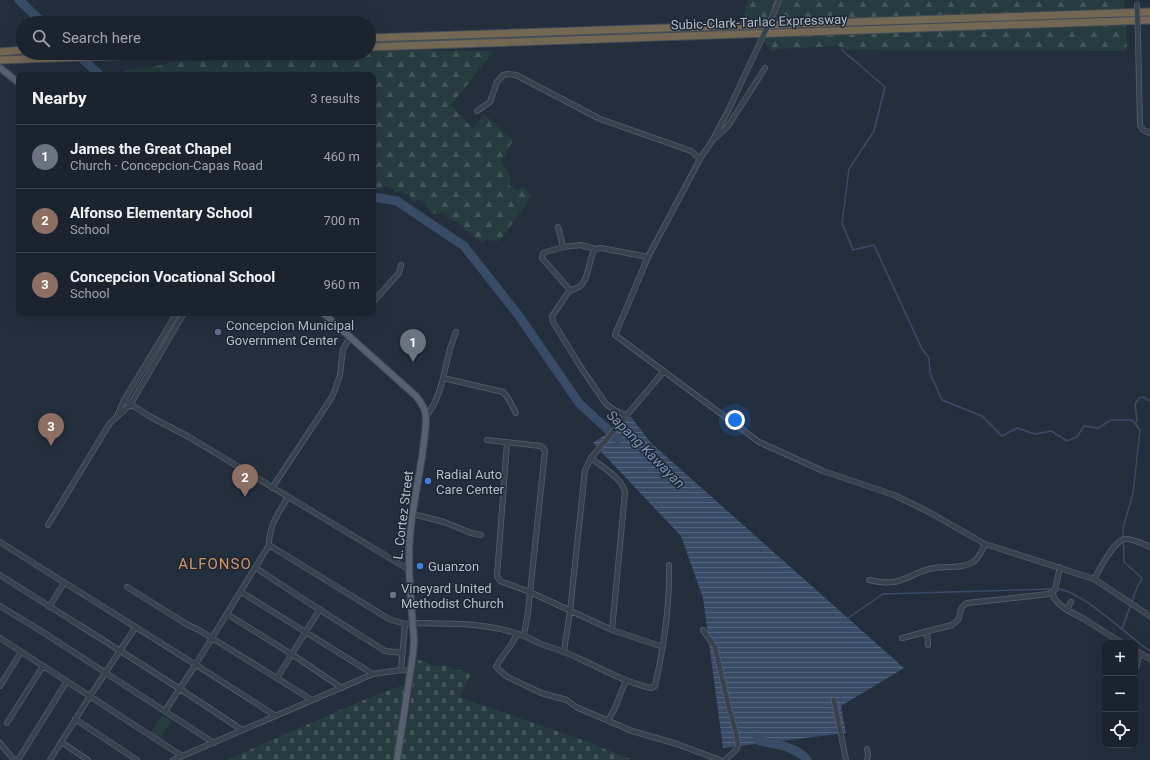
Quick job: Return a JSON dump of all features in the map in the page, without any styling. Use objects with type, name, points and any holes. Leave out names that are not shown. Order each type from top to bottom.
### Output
[{"type":"highway","name":"Subic-Clark-Tarlac Expressway","points":[[376,38],[1150,12]]},
{"type":"highway","name":"Subic-Clark-Tarlac Expressway","points":[[376,47],[1150,20]]},
{"type":"highway","points":[[0,52],[16,51]]},
{"type":"highway","points":[[1,60],[16,59]]},
{"type":"main road","points":[[0,68],[16,81]]},
{"type":"main road","points":[[326,316],[416,396],[421,402],[426,416]]},
{"type":"main road","name":"L. Cortez Street","points":[[397,760],[414,642],[408,569],[410,534],[426,416]]},
{"type":"street","points":[[779,0],[728,111],[648,257],[615,335],[759,442],[823,471],[894,495],[927,511],[985,544],[1094,579],[1150,616]]},
{"type":"street","points":[[1137,1],[1140,125],[1144,130],[1150,133]]},
{"type":"street","points":[[712,141],[728,126],[765,68]]},
{"type":"street","points":[[477,111],[490,102],[497,82],[503,75],[516,75],[600,119],[691,151],[700,160]]},
{"type":"street","points":[[558,227],[562,246]]},
{"type":"street","points":[[570,290],[542,258],[543,254],[562,246],[581,245],[596,249],[601,248],[648,257]]},
{"type":"street","points":[[596,249],[592,255],[585,281],[581,286],[570,290],[552,316],[553,322],[606,404],[614,410],[626,415]]},
{"type":"street","points":[[376,299],[399,273],[401,264]]},
{"type":"street","points":[[118,416],[124,400],[175,316]]},
{"type":"street","points":[[48,525],[87,462],[101,436],[110,423],[130,405],[182,316]]},
{"type":"street","points":[[426,416],[431,410],[443,378],[450,347],[456,332]]},
{"type":"street","points":[[272,488],[332,397],[340,375],[343,349],[350,337]]},
{"type":"street","points":[[564,651],[586,470],[591,458],[664,371]]},
{"type":"street","points":[[443,378],[503,392],[516,413]]},
{"type":"street","points":[[124,400],[130,405],[190,437],[408,569]]},
{"type":"street","points":[[486,440],[541,446],[545,451],[528,612],[524,636]]},
{"type":"street","points":[[507,443],[497,576],[500,581],[530,592],[612,630],[664,647]]},
{"type":"street","points":[[591,458],[615,478],[624,488],[612,630]]},
{"type":"street","points":[[166,711],[256,568],[269,545],[271,526],[288,497]]},
{"type":"street","points":[[413,514],[444,522],[471,533],[481,535]]},
{"type":"street","points":[[1094,579],[1114,546],[1119,541],[1126,539],[1150,547]]},
{"type":"street","points":[[0,542],[135,628],[196,664],[274,715]]},
{"type":"street","points":[[869,580],[878,582],[892,582],[934,568],[969,564],[977,559],[985,544]]},
{"type":"street","points":[[269,545],[389,619],[405,624],[488,626],[524,636],[539,643],[564,651],[626,680],[651,688],[655,686],[664,647],[670,588],[669,565]]},
{"type":"street","points":[[1060,567],[1053,593],[1057,601],[1066,610],[1084,619],[1117,640]]},
{"type":"street","points":[[256,568],[385,651],[403,654]]},
{"type":"street","points":[[0,575],[120,652],[180,688],[242,730]]},
{"type":"street","points":[[49,607],[64,583]]},
{"type":"street","points":[[127,587],[312,700]]},
{"type":"street","points":[[241,592],[373,674]]},
{"type":"street","points":[[902,638],[956,623],[959,619],[962,605],[967,603],[1034,597],[1053,593]]},
{"type":"street","points":[[1066,610],[1071,602]]},
{"type":"street","points":[[0,606],[214,743]]},
{"type":"street","points":[[277,678],[320,609]]},
{"type":"street","points":[[227,614],[292,654],[342,688]]},
{"type":"street","points":[[401,670],[405,624]]},
{"type":"street","points":[[50,760],[135,628]]},
{"type":"street","points":[[703,630],[715,647],[738,744],[735,751],[724,760]]},
{"type":"street","points":[[927,630],[928,645]]},
{"type":"street","points":[[517,634],[513,643],[496,667],[506,676],[551,697],[567,700],[576,707],[632,731],[709,758],[720,760]]},
{"type":"street","points":[[0,638],[182,756]]},
{"type":"street","points":[[0,686],[21,652]]},
{"type":"street","points":[[1138,660],[1140,653],[1150,659]]},
{"type":"street","points":[[7,723],[43,666]]},
{"type":"street","points":[[173,760],[274,715],[373,674],[401,670],[411,671]]},
{"type":"street","points":[[608,721],[626,680]]},
{"type":"street","points":[[18,760],[67,681]]},
{"type":"street","points":[[834,700],[846,760]]},
{"type":"street","points":[[75,719],[137,760]]},
{"type":"street","points":[[61,742],[88,760]]},
{"type":"street","points":[[0,743],[14,760]]},
{"type":"street","points":[[867,749],[867,760]]},
{"type":"green space","points":[[748,0],[1124,0],[1127,51],[842,50],[839,46],[778,49],[773,52],[744,18]]},
{"type":"green space","points":[[376,50],[494,51],[451,105],[473,129],[484,114],[513,140],[501,162],[511,176],[509,185],[517,191],[523,186],[532,196],[501,239],[496,242],[492,239],[489,241],[487,239],[483,243],[452,219],[446,217],[443,212],[434,214],[431,212],[425,202],[417,199],[415,202],[410,199],[411,196],[398,192],[396,193],[394,189],[385,186],[376,190],[376,72],[124,72],[172,62],[220,60],[376,60]]},
{"type":"green space","points":[[416,659],[435,666],[444,665],[471,674],[459,697],[580,739],[630,760],[401,760]]},
{"type":"green space","points":[[404,685],[394,760],[226,760],[373,696]]},
{"type":"green space","points":[[162,715],[171,721],[160,740],[150,733]]},
{"type":"water","points":[[631,417],[651,443],[904,668],[841,706],[846,733],[723,748],[703,598],[681,536],[593,443]]},
{"type":"waterway","name":"Sapang Kawayan","points":[[19,0],[36,16]]},
{"type":"waterway","points":[[842,50],[885,87],[874,131],[849,169],[842,223],[853,250],[874,245],[922,349],[929,358],[930,373],[942,400],[982,416],[1002,436],[1017,428],[1035,434],[1051,431],[1067,441],[1077,437],[1084,426],[1098,428],[1111,420],[1132,420],[1140,430],[1133,494],[1123,528],[1124,562],[1142,578],[1136,590],[1122,629]]},
{"type":"waterway","name":"Sapang Kawayan","points":[[84,60],[97,72]]},
{"type":"waterway","name":"Sapang Kawayan","points":[[376,198],[397,201],[464,246],[519,316],[579,403],[618,439]]},
{"type":"waterway","points":[[1135,424],[1137,421],[1135,404],[1139,398],[1143,397],[1150,401]]},
{"type":"waterway","points":[[848,618],[883,594],[1052,589]]},
{"type":"waterway","points":[[1056,589],[1066,591],[1090,604],[1150,651]]},
{"type":"waterway","name":"Sapang Kawayan","points":[[757,738],[760,741],[792,749],[807,760]]},
{"type":"place","name":"Concepcion Municipal Government Center","points":[[218,332]]},
{"type":"place","name":"James the Great Chapel","points":[[413,362]]},
{"type":"place","name":"Concepcion Vocational School","points":[[51,446]]},
{"type":"place","name":"Radial Auto Care Center","points":[[428,481]]},
{"type":"place","name":"Alfonso Elementary School","points":[[245,497]]},
{"type":"place","name":"Guanzon","points":[[420,566]]},
{"type":"place","name":"Vineyard United Methodist Church","points":[[393,595]]},
{"type":"district","name":"ALFONSO","points":[[215,564]]}]
